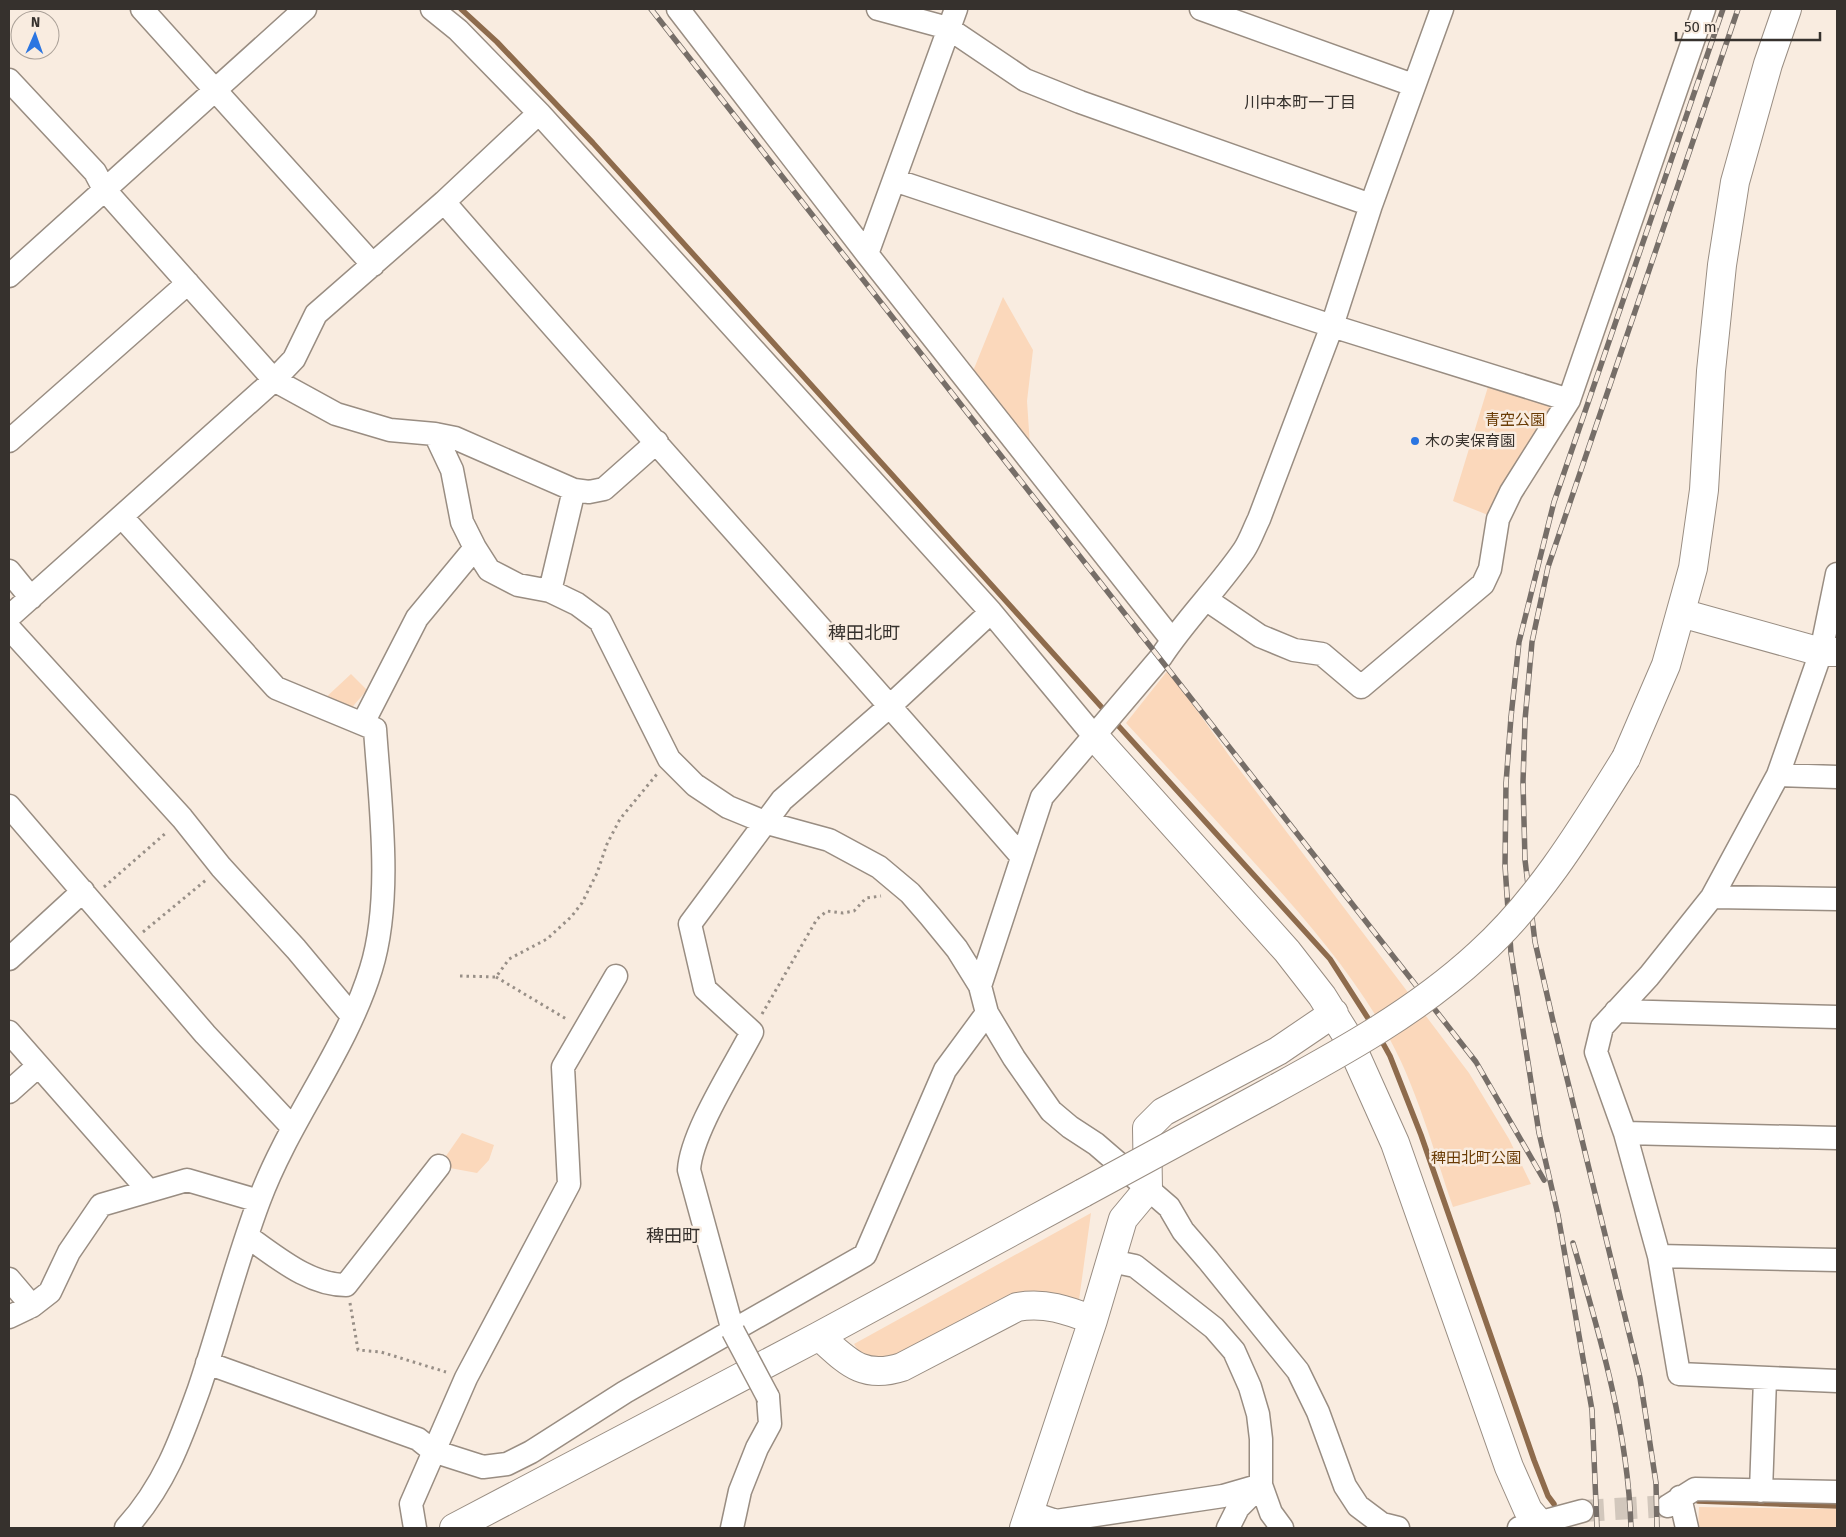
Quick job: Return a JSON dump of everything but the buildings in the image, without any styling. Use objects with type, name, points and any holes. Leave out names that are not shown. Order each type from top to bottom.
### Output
[{"type":"street","points":[[142,9],[373,265]]},
{"type":"street","points":[[10,271],[305,9]]},
{"type":"street","points":[[432,9],[458,30],[539,113],[1098,731],[1286,951],[1334,1013],[1376,1096],[1395,1143],[1509,1467],[1528,1510],[1530,1526],[1582,1511]]},
{"type":"street","points":[[678,9],[867,254],[1172,640]]},
{"type":"street","points":[[878,9],[952,18],[1025,80],[1080,102],[1371,205]]},
{"type":"street","points":[[1201,9],[1413,85]]},
{"type":"street","points":[[980,986],[1042,797],[1161,658],[1172,640],[1207,600],[1245,548],[1259,519],[1332,326],[1371,205],[1442,9]]},
{"type":"street","points":[[1207,600],[1260,636],[1294,650],[1322,654],[1361,687],[1483,584],[1490,569],[1498,519],[1511,492],[1570,400],[1704,9]]},
{"type":"street","points":[[454,1528],[819,1336],[1321,1064],[1380,1030],[1433,994],[1480,953],[1520,912],[1575,841],[1626,758],[1666,665],[1693,568],[1704,490],[1714,342],[1722,265],[1735,182],[1768,64],[1787,9]]},
{"type":"street","points":[[867,254],[952,18]]},
{"type":"street","points":[[9,80],[95,172],[104,189],[274,380],[336,414],[390,430],[435,434],[455,438],[574,490],[589,492],[604,489],[657,442]]},
{"type":"street","points":[[9,617],[274,380],[294,359],[316,314],[444,202],[539,113]]},
{"type":"street","points":[[894,180],[1332,326],[1570,400]]},
{"type":"street","points":[[444,202],[603,385],[657,442],[1022,857]]},
{"type":"street","points":[[9,442],[188,283]]},
{"type":"street","points":[[435,434],[452,470],[462,522],[489,570],[518,585],[550,591],[577,604],[600,621],[669,759],[695,785],[728,807],[767,823],[829,840],[879,867],[910,894],[957,948],[980,986],[987,1013],[1014,1058],[1051,1111],[1070,1127],[1096,1144],[1169,1207],[1183,1231],[1298,1370],[1318,1412],[1345,1486],[1358,1506],[1382,1524],[1398,1528]]},
{"type":"street","points":[[550,591],[574,490]]},
{"type":"street","points":[[122,517],[276,688],[375,729],[383,863],[380,918],[372,968],[338,1046],[292,1127],[259,1201],[208,1363],[179,1446],[147,1505],[126,1528]]},
{"type":"street","points":[[363,723],[417,618],[475,548]]},
{"type":"street","points":[[9,571],[31,598]]},
{"type":"street","points":[[1837,574],[1829,652],[1778,775],[1712,897],[1649,976],[1602,1027],[1596,1052],[1625,1133],[1659,1256],[1680,1374],[1765,1379],[1837,1380]]},
{"type":"street","points":[[732,1528],[740,1491],[757,1448],[770,1424],[768,1396],[733,1331],[690,1170],[690,1158],[706,1120],[752,1032],[705,989],[690,924],[767,823],[782,800],[890,705],[991,612]]},
{"type":"street","points":[[1681,613],[1829,652]]},
{"type":"street","points":[[9,628],[182,818],[221,867],[296,949],[352,1016]]},
{"type":"street","points":[[1778,775],[1837,777]]},
{"type":"street","points":[[9,806],[206,1034],[292,1127]]},
{"type":"street","points":[[9,960],[83,891]]},
{"type":"street","points":[[1712,897],[1837,899]]},
{"type":"street","points":[[415,1528],[411,1504],[466,1378],[568,1184],[566,1109],[562,1082],[563,1067],[616,976]]},
{"type":"street","points":[[1616,1011],[1837,1017]]},
{"type":"street","points":[[208,1363],[418,1439],[434,1451],[483,1467],[507,1464],[531,1452],[624,1392],[865,1255],[945,1070],[987,1013]]},
{"type":"street","points":[[1261,1485],[1223,1496],[1056,1521],[1026,1520],[1093,1320],[1123,1219],[1148,1188],[1147,1128],[1163,1112],[1278,1051],[1334,1013]]},
{"type":"street","points":[[9,1032],[148,1190]]},
{"type":"street","points":[[9,1092],[38,1066]]},
{"type":"street","points":[[1625,1133],[1837,1138]]},
{"type":"street","points":[[248,1237],[290,1266],[330,1285],[346,1285],[439,1166]]},
{"type":"street","points":[[9,1317],[32,1306],[50,1292],[69,1252],[101,1205],[187,1180],[259,1201]]},
{"type":"street","points":[[1659,1256],[1837,1260]]},
{"type":"street","points":[[1111,1261],[1136,1266],[1208,1323],[1234,1352],[1250,1387],[1258,1414],[1261,1438],[1261,1485],[1271,1513],[1282,1528]]},
{"type":"street","points":[[9,1279],[32,1306]]},
{"type":"street","points":[[819,1336],[861,1369],[888,1371],[902,1366],[1017,1307],[1033,1304],[1050,1305],[1093,1320]]},
{"type":"street","points":[[1761,1491],[1765,1379]]},
{"type":"street","points":[[1228,1528],[1238,1508],[1261,1485]]},
{"type":"street","points":[[1687,1528],[1674,1502],[1694,1489],[1837,1492]]},
{"type":"path","points":[[496,977],[509,959],[547,939],[571,917],[582,903],[597,873],[607,844],[620,820],[669,759]]},
{"type":"path","points":[[83,891],[97,892],[182,818]]},
{"type":"path","points":[[129,943],[221,867]]},
{"type":"path","points":[[752,1032],[801,944],[822,914],[827,911],[843,913],[854,911],[866,898],[910,894]]},
{"type":"path","points":[[460,976],[496,977],[586,1030]]},
{"type":"path","points":[[346,1285],[358,1350],[381,1352],[466,1378]]},
{"type":"green space","points":[[1003,297],[1033,350],[1027,401],[1031,461],[969,381]]},
{"type":"green space","name":"青空公園","points":[[1491,377],[1569,400],[1498,519],[1453,501]]},
{"type":"green space","name":"稗田北町公園","points":[[1168,670],[1233,761],[1469,1073],[1509,1139],[1531,1184],[1453,1207],[1406,1072],[1371,1007],[1340,963],[1288,900],[1126,723]]},
{"type":"green space","points":[[351,674],[367,690],[348,712],[322,701]]},
{"type":"green space","points":[[462,1133],[494,1145],[489,1160],[477,1173],[439,1166]]},
{"type":"green space","points":[[1091,1213],[1079,1300],[1040,1293],[1002,1298],[882,1362],[859,1352],[854,1344]]},
{"type":"green space","points":[[1699,1507],[1837,1509],[1837,1528],[1698,1528]]},
{"type":"waterway","points":[[461,9],[497,42],[593,143],[1106,712]]},
{"type":"waterway","points":[[1114,721],[1330,959],[1373,1026]]},
{"type":"waterway","points":[[1380,1038],[1390,1056],[1421,1135],[1534,1460],[1548,1496],[1554,1504]]},
{"type":"waterway","points":[[1698,1501],[1837,1506]]},
{"type":"tunnel","points":[[1582,1511],[1668,1506]]},
{"type":"railway","points":[[651,9],[1476,1062],[1544,1180]]},
{"type":"railway","points":[[1597,1528],[1592,1410],[1558,1215],[1539,1133],[1511,953],[1505,866],[1506,783],[1511,717],[1519,642],[1554,502],[1723,9]]},
{"type":"railway","points":[[1657,1528],[1656,1483],[1640,1378],[1535,942],[1525,860],[1523,782],[1525,720],[1532,642],[1548,567],[1738,9]]},
{"type":"railway","points":[[1573,1243],[1611,1384],[1624,1455],[1629,1491],[1631,1528]]},
{"type":"place","name":"木の実保育園","points":[[1415,441]]},
{"type":"district","name":"川中本町一丁目","points":[[1300,102]]},
{"type":"district","name":"稗田北町","points":[[864,633]]},
{"type":"district","name":"稗田町","points":[[673,1236]]}]
